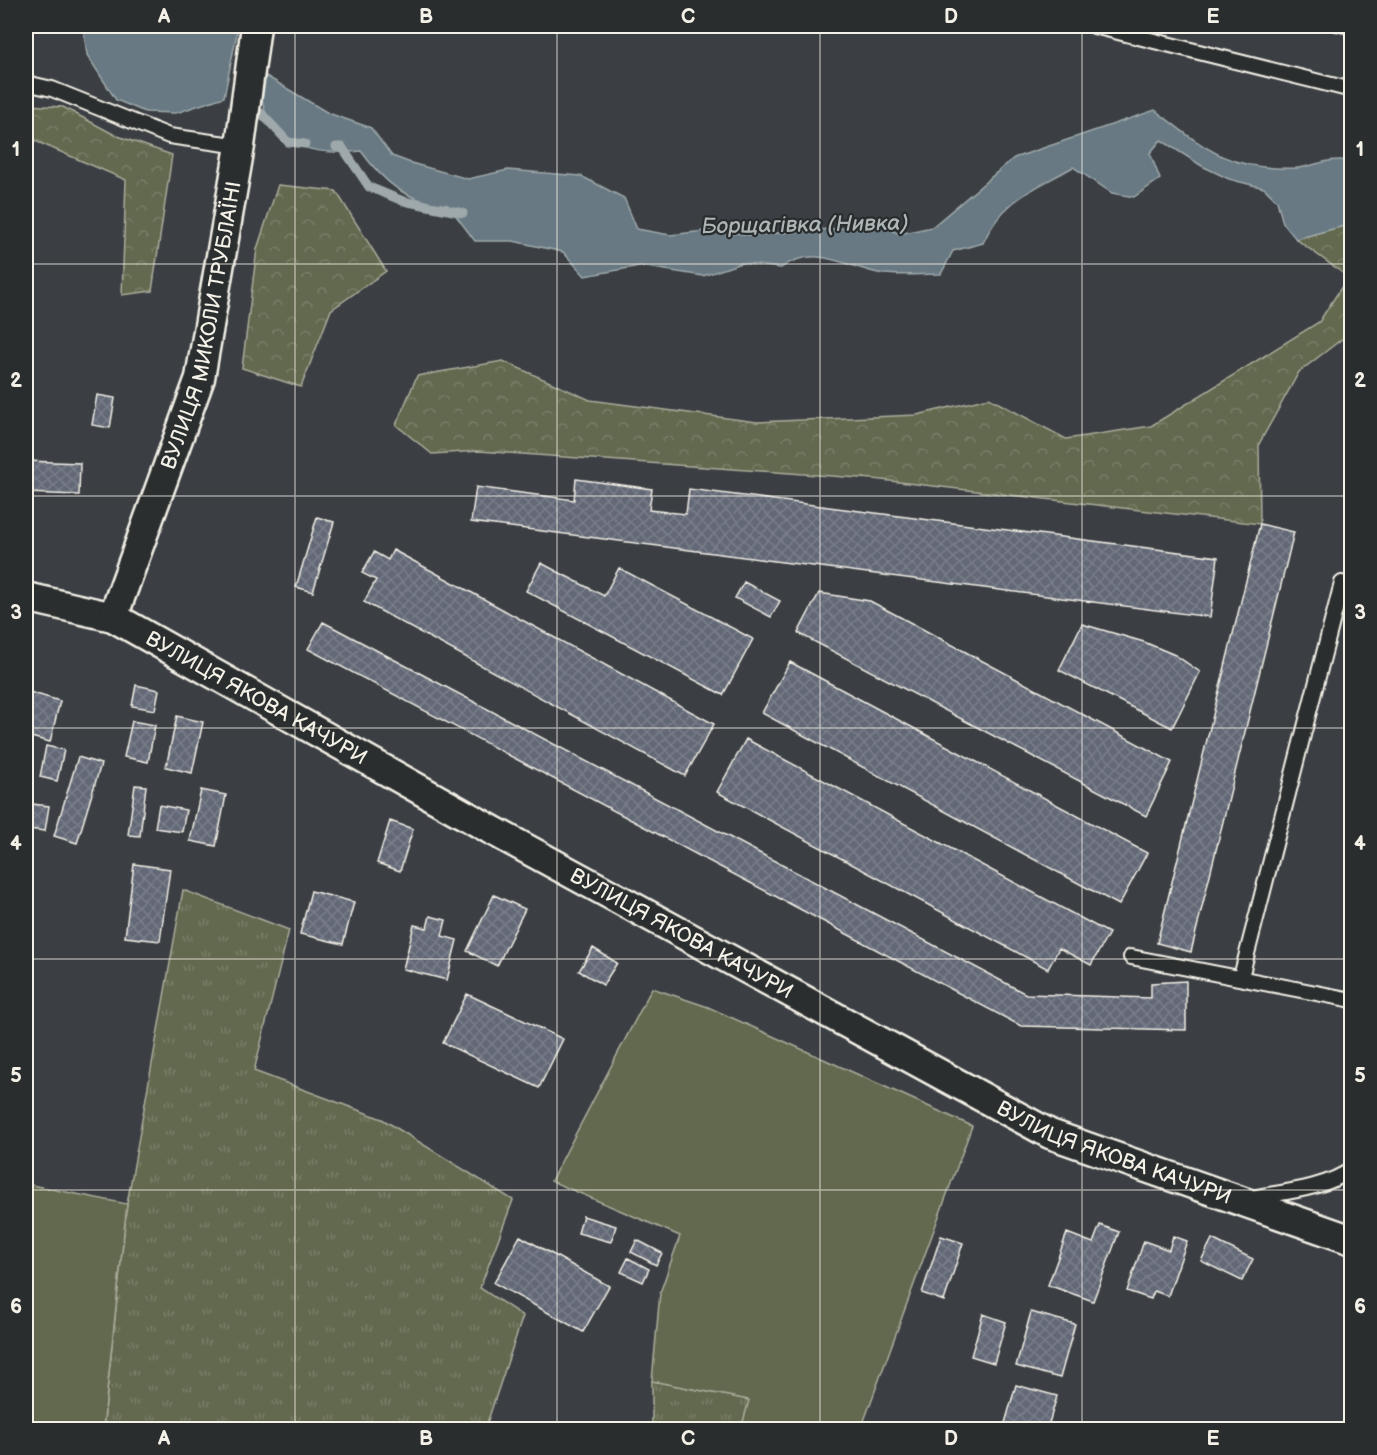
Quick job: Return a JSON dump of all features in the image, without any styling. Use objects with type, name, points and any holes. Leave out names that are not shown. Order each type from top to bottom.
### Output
[{"type":"street","name":"ВУЛИЦЯ МИКОЛИ ТРУБЛАЇНІ","points":[[113,617],[200,378],[249,95],[256,26]]},
{"type":"street","name":"ВУЛИЦЯ ЯКОВА КАЧУРИ","points":[[26,597],[113,617],[490,829],[1050,1134],[1352,1240]]},
{"type":"lane","points":[[1094,26],[1112,27],[1352,90]]},
{"type":"lane","points":[[26,82],[52,89],[169,136],[242,135]]},
{"type":"lane","points":[[1241,977],[1342,583]]},
{"type":"lane","points":[[1131,957],[1352,1000]]},
{"type":"lane","points":[[1238,1200],[1306,1188],[1342,1176],[1352,1169]]},
{"type":"green space","points":[[26,105],[63,107],[115,135],[172,155],[152,291],[122,295],[126,180],[26,137]]},
{"type":"green space","points":[[278,185],[336,191],[386,271],[331,310],[301,387],[242,368],[257,249]]},
{"type":"green space","points":[[1351,224],[1351,332],[1299,372],[1259,444],[1260,524],[873,479],[479,451],[432,454],[396,425],[417,376],[503,361],[590,400],[757,422],[917,415],[989,398],[1066,439],[1151,426],[1319,322],[1348,277],[1296,239]]},
{"type":"green space","points":[[183,890],[289,930],[254,1071],[382,1119],[513,1200],[480,1288],[523,1316],[485,1429],[103,1430],[127,1204]]},
{"type":"green space","points":[[652,988],[708,1007],[972,1126],[861,1429],[741,1429],[749,1400],[652,1381],[660,1293],[680,1236],[551,1181]]},
{"type":"green space","points":[[26,1184],[127,1204],[103,1429],[26,1421]]},
{"type":"green space","points":[[652,1381],[750,1400],[741,1429],[652,1430]]},
{"type":"water","points":[[83,26],[230,26],[237,33],[224,97],[176,113],[145,112],[116,100],[87,55]]},
{"type":"water","points":[[266,76],[328,113],[371,128],[392,156],[468,179],[508,170],[581,176],[624,198],[637,229],[670,235],[713,230],[750,235],[883,225],[899,234],[932,227],[1014,158],[1155,110],[1219,155],[1253,166],[1297,168],[1328,161],[1351,161],[1351,224],[1296,239],[1283,223],[1277,201],[1264,188],[1229,179],[1202,166],[1161,140],[1150,153],[1160,179],[1134,197],[1112,193],[1073,167],[1020,197],[1000,216],[983,243],[953,251],[941,274],[884,274],[833,259],[808,257],[781,268],[741,263],[703,276],[640,266],[585,276],[563,252],[513,241],[475,241],[448,205],[420,200],[398,189],[379,173],[361,151],[316,150],[289,141],[269,120],[263,104]]},
{"type":"building","points":[[1313,26],[1352,26],[1352,35]]},
{"type":"building","points":[[97,395],[115,398],[110,428],[92,425]]},
{"type":"building","points":[[26,461],[80,463],[79,495],[26,493]]},
{"type":"building","points":[[576,479],[652,489],[649,510],[686,514],[689,489],[1218,557],[1210,617],[471,522],[476,487],[574,500]]},
{"type":"building","points":[[317,517],[334,522],[313,592],[296,587]]},
{"type":"building","points":[[1260,524],[1294,532],[1191,952],[1157,943]]},
{"type":"building","points":[[393,550],[714,724],[685,776],[364,602],[376,580],[362,573],[374,552],[388,560]]},
{"type":"building","points":[[541,563],[604,596],[619,568],[753,639],[723,695],[526,591]]},
{"type":"building","points":[[744,582],[780,601],[771,617],[735,598]]},
{"type":"building","points":[[819,593],[870,601],[1172,762],[1146,816],[798,633]]},
{"type":"building","points":[[323,622],[1026,994],[1151,998],[1151,983],[1186,981],[1186,1030],[1021,1026],[308,649]]},
{"type":"building","points":[[1082,624],[1144,642],[1175,655],[1200,672],[1172,728],[1059,670]]},
{"type":"building","points":[[790,662],[1147,853],[1119,905],[762,713]]},
{"type":"building","points":[[136,685],[159,690],[155,710],[132,706]]},
{"type":"building","points":[[26,691],[60,701],[50,742],[31,737],[26,758]]},
{"type":"building","points":[[177,716],[203,722],[192,773],[166,767]]},
{"type":"building","points":[[132,721],[155,725],[148,762],[124,757]]},
{"type":"building","points":[[746,739],[1109,933],[1091,965],[1059,948],[1048,969],[717,792]]},
{"type":"building","points":[[46,746],[64,750],[57,781],[40,777]]},
{"type":"building","points":[[78,757],[101,764],[77,843],[54,836]]},
{"type":"building","points":[[135,785],[146,786],[140,836],[128,835]]},
{"type":"building","points":[[201,790],[226,795],[216,846],[190,841]]},
{"type":"building","points":[[32,804],[49,806],[45,831],[28,829]]},
{"type":"building","points":[[159,805],[186,810],[182,832],[155,828]]},
{"type":"building","points":[[390,821],[413,829],[400,871],[377,863]]},
{"type":"building","points":[[134,864],[170,869],[160,941],[125,937]]},
{"type":"building","points":[[311,891],[354,902],[343,944],[300,934]]},
{"type":"building","points":[[494,895],[525,909],[497,966],[467,951]]},
{"type":"building","points":[[430,916],[446,920],[442,936],[457,940],[447,980],[403,969],[414,925],[427,928]]},
{"type":"building","points":[[593,948],[617,963],[603,985],[579,971]]},
{"type":"building","points":[[467,994],[563,1039],[539,1088],[443,1043]]},
{"type":"building","points":[[583,1216],[616,1226],[611,1242],[578,1233]]},
{"type":"building","points":[[1100,1225],[1119,1232],[1093,1301],[1048,1285],[1067,1233],[1093,1243]]},
{"type":"building","points":[[520,1236],[609,1286],[583,1332],[494,1283]]},
{"type":"building","points":[[941,1236],[963,1243],[944,1301],[922,1293]]},
{"type":"building","points":[[1173,1236],[1187,1241],[1168,1296],[1154,1291],[1151,1299],[1127,1291],[1144,1241],[1169,1250]]},
{"type":"building","points":[[1212,1239],[1253,1259],[1242,1281],[1201,1261]]},
{"type":"building","points":[[637,1240],[662,1253],[656,1265],[631,1252]]},
{"type":"building","points":[[628,1258],[649,1269],[643,1282],[621,1272]]},
{"type":"building","points":[[1031,1312],[1075,1324],[1060,1378],[1016,1366]]},
{"type":"building","points":[[983,1314],[1006,1322],[994,1363],[971,1356]]},
{"type":"building","points":[[1016,1385],[1057,1396],[1047,1430],[1003,1430]]},
{"type":"waterway","name":"Борщагівка (Нивка)","points":[[248,109],[261,113],[288,142],[305,144]]},
{"type":"waterway","name":"Борщагівка (Нивка)","points":[[336,147],[342,147],[369,187],[403,201],[463,213]]}]
